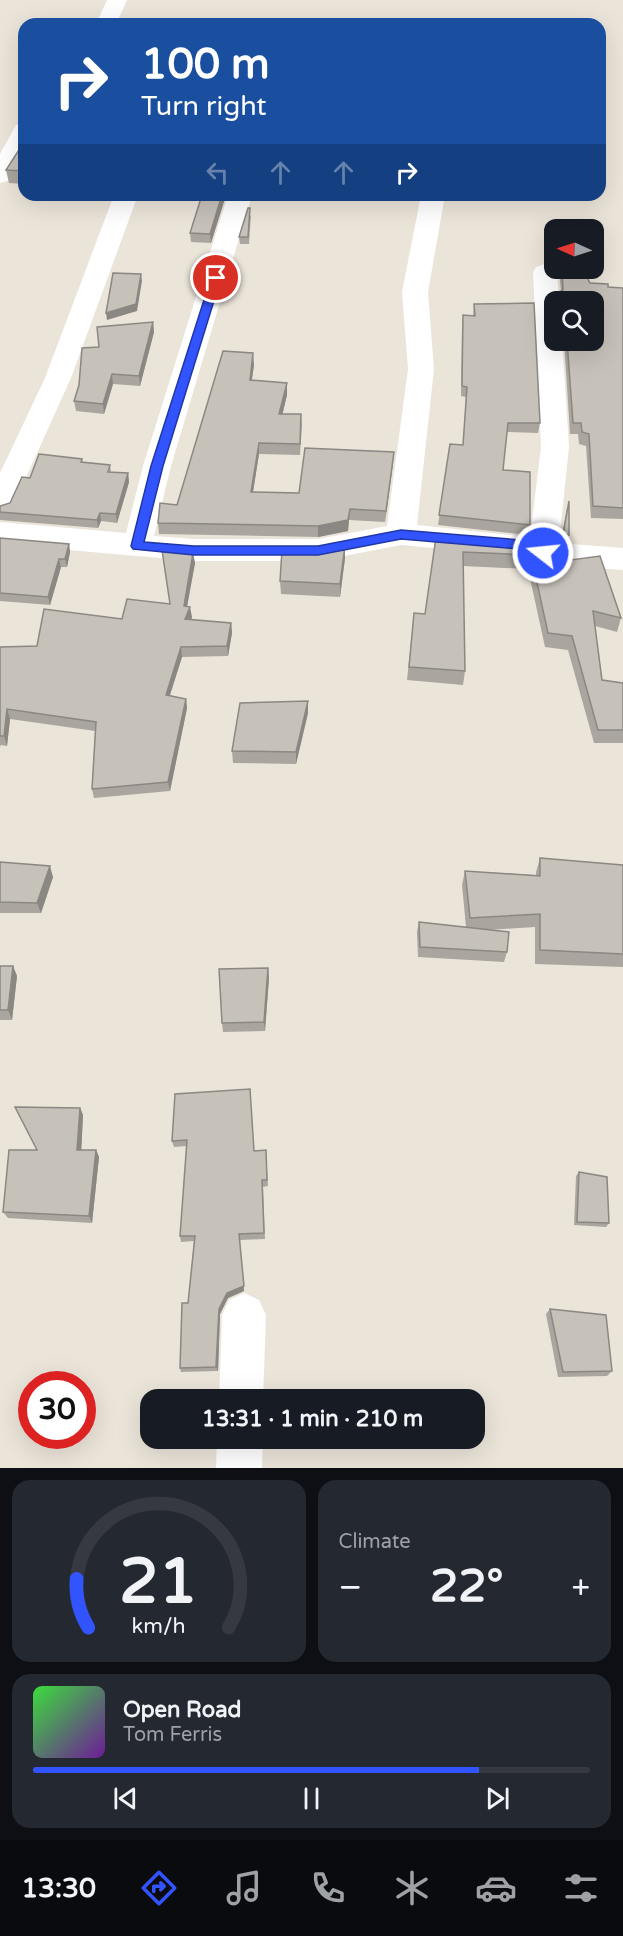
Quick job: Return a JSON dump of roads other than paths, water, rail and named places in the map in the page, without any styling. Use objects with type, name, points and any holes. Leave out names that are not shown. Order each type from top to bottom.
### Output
[{"type":"street","points":[[109,18],[117,0]]},
{"type":"street","points":[[0,177],[18,142]]},
{"type":"street","points":[[0,504],[58,378],[124,201]]},
{"type":"street","points":[[137,546],[157,466],[238,201]]},
{"type":"street","points":[[401,534],[420,369],[415,292],[432,201]]},
{"type":"street","points":[[543,553],[555,447],[545,279]]},
{"type":"street","points":[[0,533],[194,550],[318,550],[401,534],[521,545],[543,553],[623,559]]},
{"type":"street","points":[[242,1389],[244,1315]]},
{"type":"street","points":[[239,1468],[240,1449]]}]
